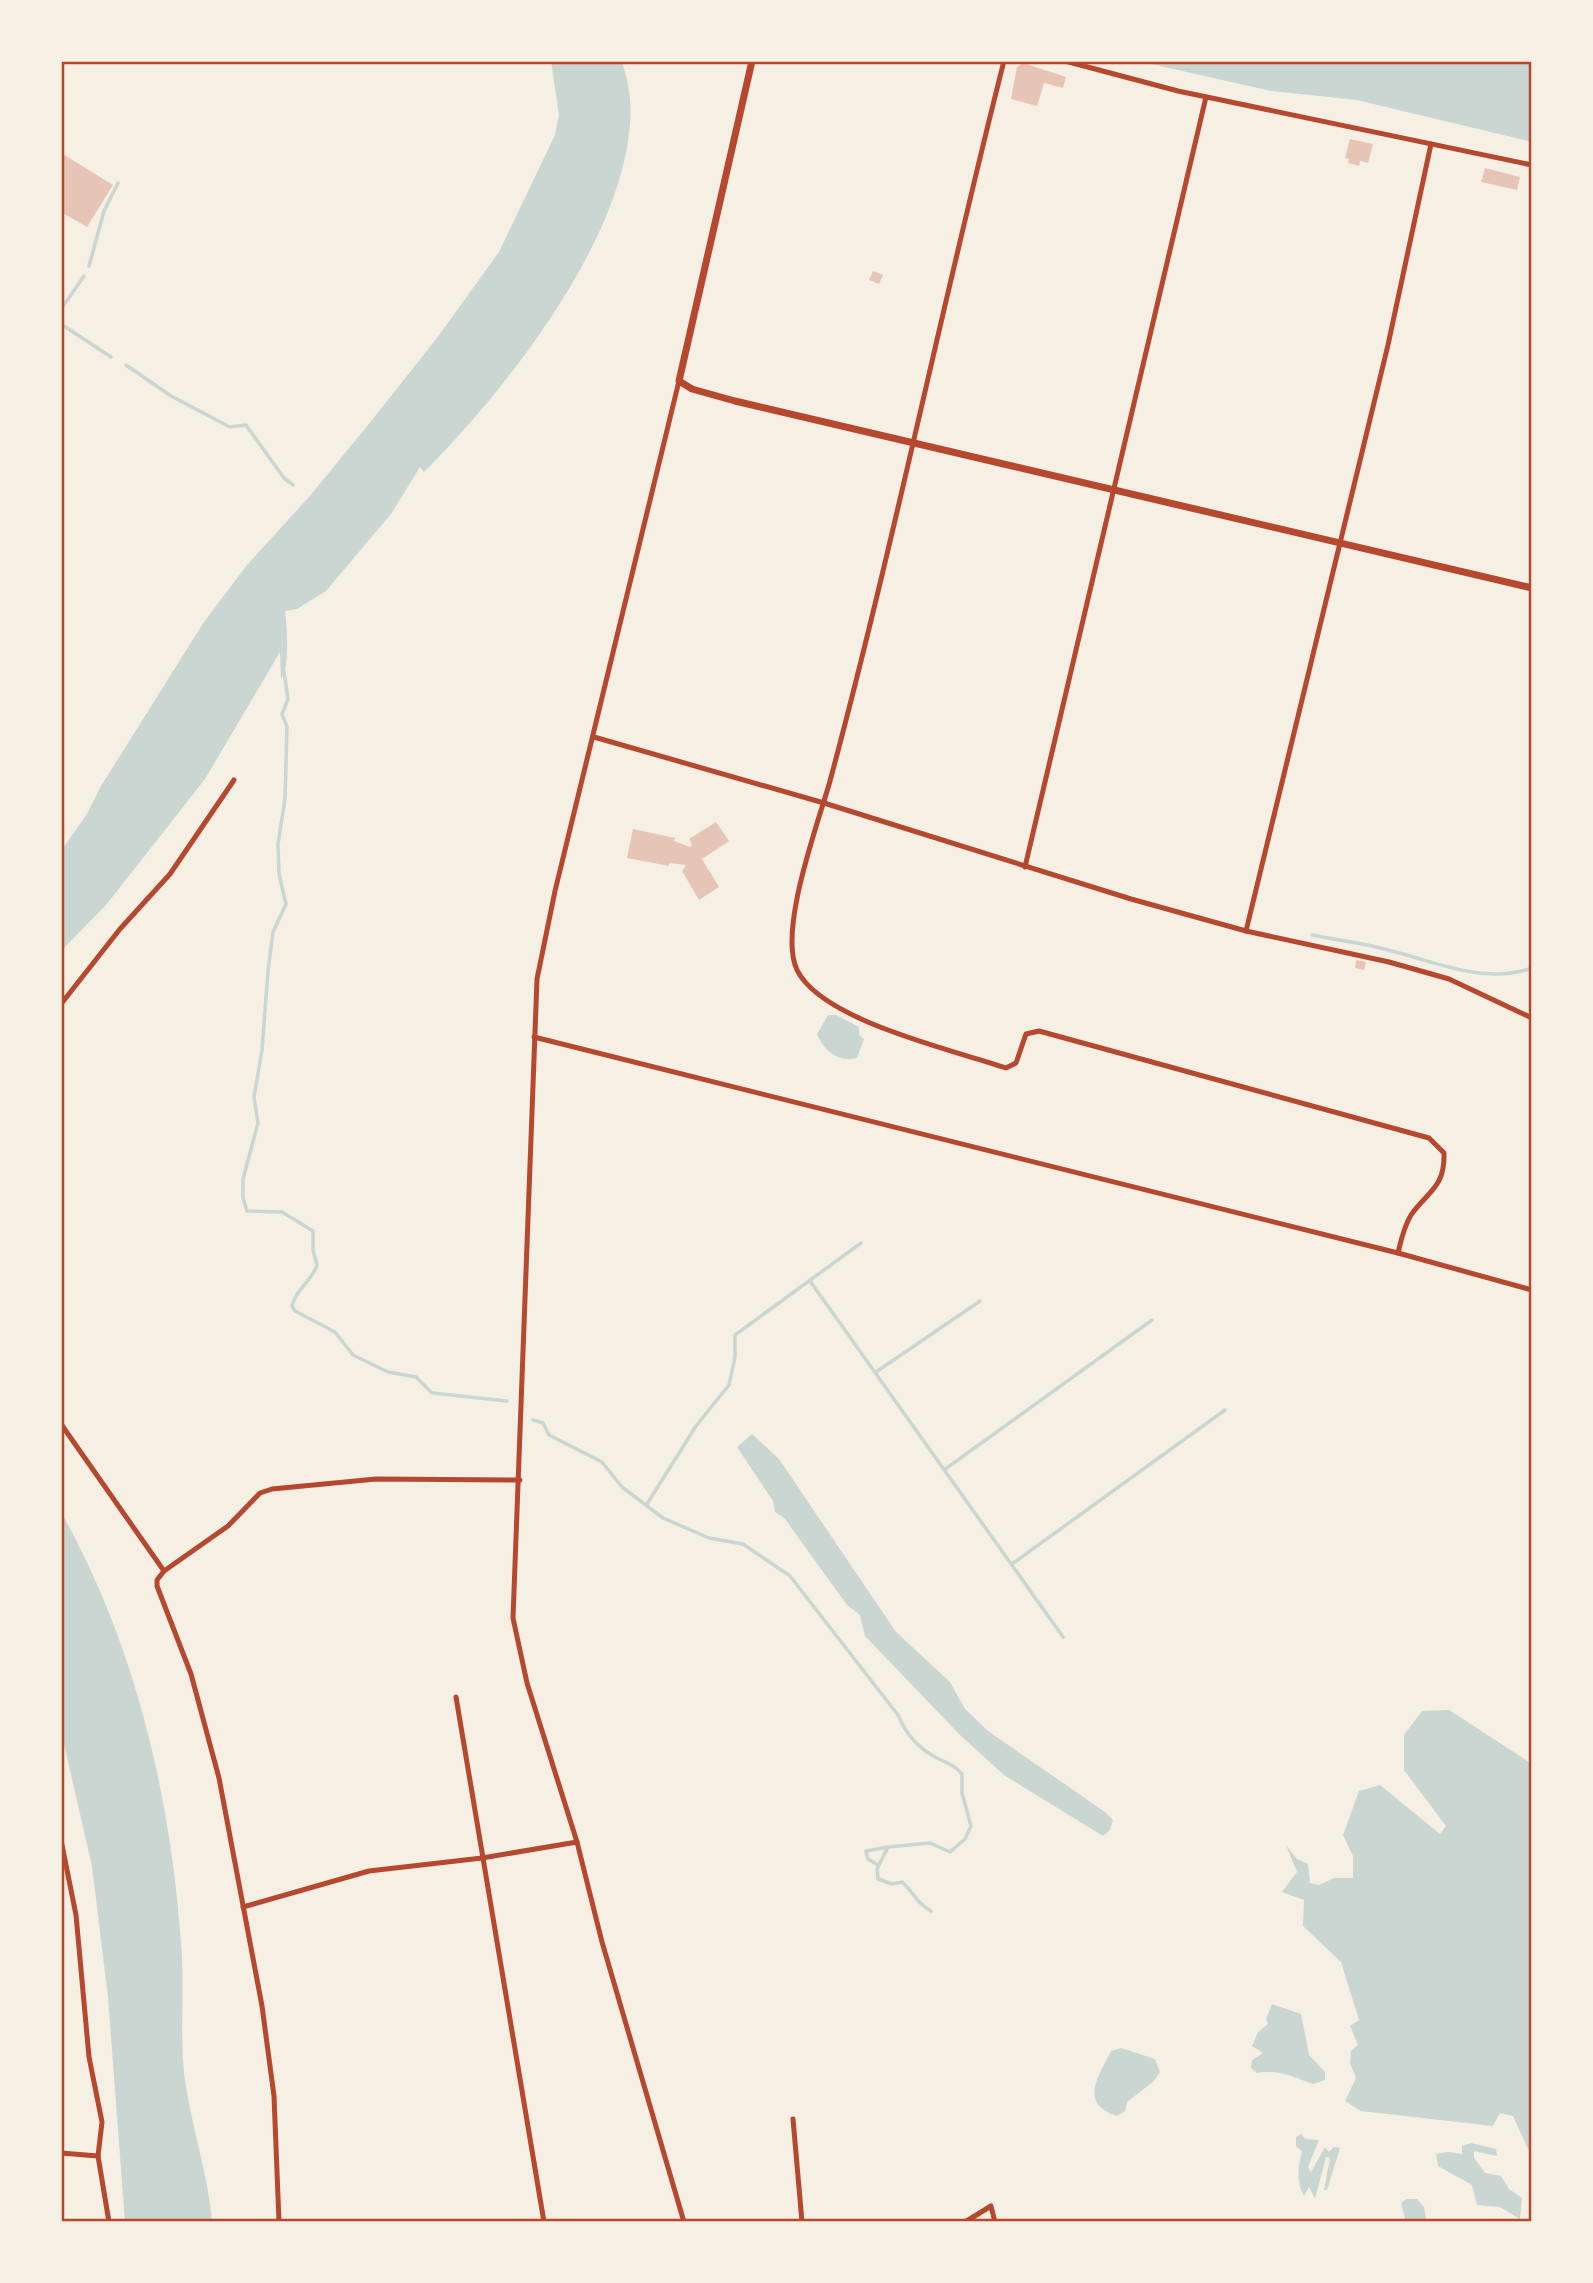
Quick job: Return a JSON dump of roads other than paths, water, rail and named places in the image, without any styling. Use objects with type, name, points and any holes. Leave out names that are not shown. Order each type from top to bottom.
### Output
[{"type":"street","points":[[682,2221],[602,1942],[577,1842],[517,1644],[513,1618],[534,1037],[543,945],[679,381],[752,61]]},
{"type":"street","points":[[1004,61],[911,442],[858,677],[802,878],[793,943],[798,973],[839,1010],[867,1022],[1006,1068],[1016,1063],[1026,1034],[1039,1031],[1429,1138],[1444,1153],[1444,1168],[1431,1196],[1406,1224],[1398,1252]]},
{"type":"street","points":[[1065,61],[1206,97],[1532,165]]},
{"type":"street","points":[[1025,867],[1206,97]]},
{"type":"street","points":[[1246,931],[1388,345],[1431,144]]},
{"type":"street","points":[[679,381],[692,389],[735,401],[1532,588]]},
{"type":"street","points":[[594,737],[824,803],[1025,867],[1246,931],[1389,962],[1449,979],[1532,1018]]},
{"type":"street","points":[[61,1004],[120,929],[170,874],[234,780]]},
{"type":"street","points":[[534,1037],[1398,1252],[1532,1290]]},
{"type":"street","points":[[61,1424],[164,1571]]},
{"type":"street","points":[[279,2222],[274,2096],[262,2006],[216,1766],[191,1674],[157,1580],[164,1571],[228,1526],[260,1493],[272,1489],[376,1479],[520,1480]]},
{"type":"street","points":[[456,1698],[544,2222]]},
{"type":"street","points":[[61,1840],[76,1915],[89,2057],[102,2122],[98,2156],[109,2222]]},
{"type":"street","points":[[243,1907],[369,1871],[482,1858],[577,1842]]},
{"type":"street","points":[[793,2119],[802,2222]]},
{"type":"street","points":[[61,2153],[98,2156]]},
{"type":"street","points":[[965,2222],[990,2206],[995,2222]]},
{"type":"waterway","points":[[89,266],[104,211],[118,183]]},
{"type":"waterway","points":[[61,309],[84,276]]},
{"type":"waterway","points":[[61,324],[111,357]]},
{"type":"waterway","points":[[126,365],[171,396],[230,427],[246,425],[284,478],[293,485]]},
{"type":"waterway","points":[[284,672],[288,699],[282,714],[287,727],[285,799],[278,844],[279,874],[286,904],[273,932],[262,1050],[254,1097],[258,1123],[243,1179],[243,1198],[247,1211],[282,1212],[313,1231],[313,1250],[317,1265],[294,1300],[292,1306],[295,1311],[335,1332],[353,1355],[388,1372],[416,1377],[432,1393],[507,1401]]},
{"type":"waterway","points":[[1312,935],[1372,946],[1475,972],[1513,973],[1532,968]]},
{"type":"waterway","points":[[647,1504],[696,1426],[729,1385],[735,1357],[735,1335],[861,1243]]},
{"type":"waterway","points":[[810,1281],[1063,1637]]},
{"type":"waterway","points":[[876,1372],[980,1301]]},
{"type":"waterway","points":[[944,1470],[1152,1320]]},
{"type":"waterway","points":[[1012,1564],[1225,1410]]},
{"type":"waterway","points":[[533,1420],[543,1423],[549,1435],[602,1462],[622,1487],[663,1518],[709,1538],[743,1544],[790,1576],[898,1715],[914,1741],[962,1774],[962,1793],[971,1826],[965,1839],[950,1852],[930,1843],[888,1847],[877,1869],[878,1879],[892,1884],[902,1882],[921,1904],[931,1911]]},
{"type":"waterway","points":[[878,1865],[868,1859],[866,1851],[888,1847]]}]
